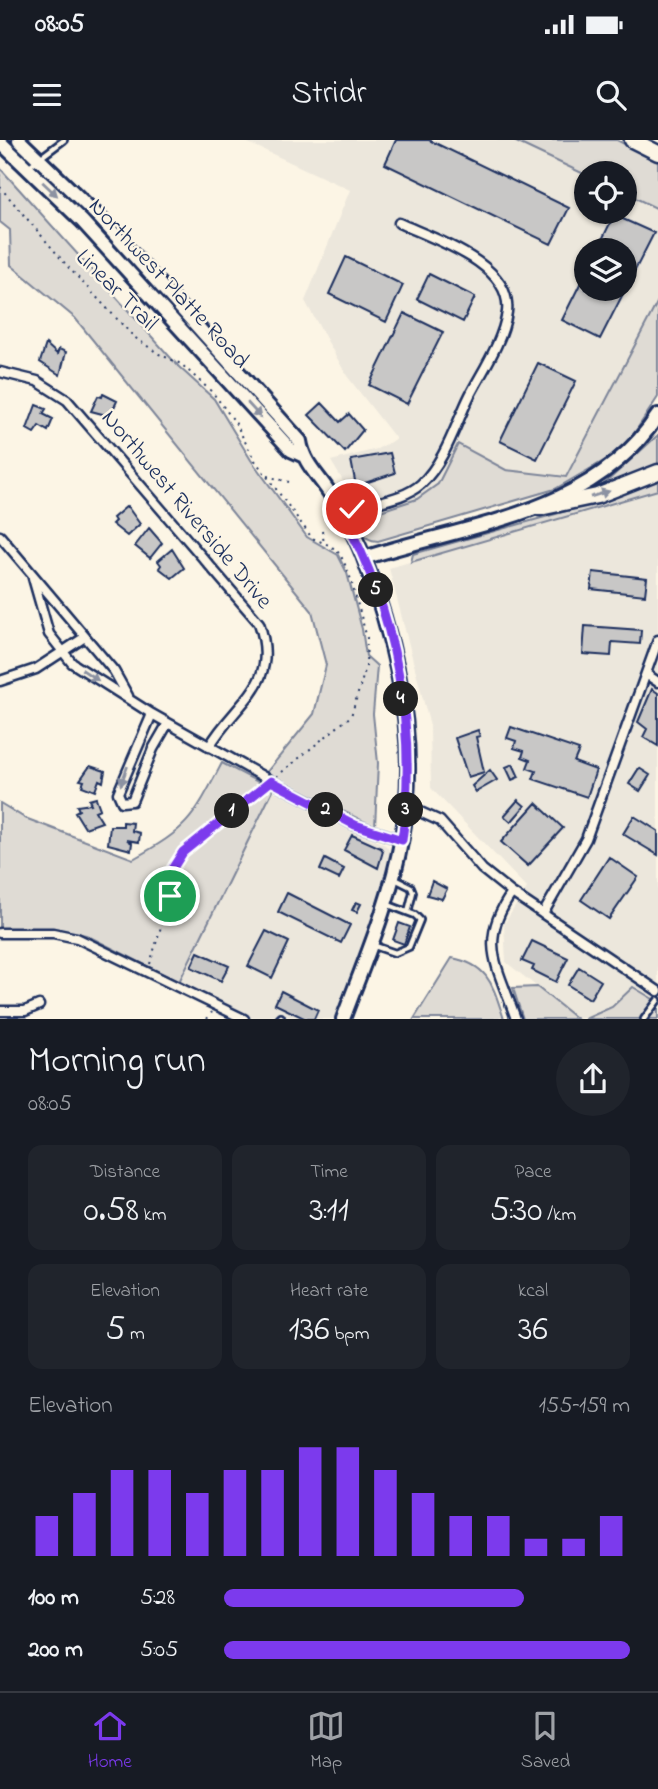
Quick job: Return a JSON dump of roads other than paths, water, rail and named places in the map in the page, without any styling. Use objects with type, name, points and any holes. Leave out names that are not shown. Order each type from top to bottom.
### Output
[{"type":"highway","points":[[632,140],[658,153]]},
{"type":"highway","points":[[540,508],[597,496],[658,472]]},
{"type":"main road","name":"Northwest Platte Road","points":[[19,140],[104,223],[300,441],[302,455],[342,514],[364,558],[384,610],[399,681],[409,753],[407,806],[402,840],[385,904],[343,1019]]},
{"type":"main road","name":"Northwest Platte Road","points":[[0,142],[82,220],[291,450],[302,455]]},
{"type":"main road","points":[[364,558],[540,508],[613,467],[631,450],[658,415]]},
{"type":"street","points":[[342,514],[367,503],[411,492],[430,475],[498,338],[507,312],[502,287],[489,269],[399,223]]},
{"type":"street","name":"Northwest Riverside Drive","points":[[0,372],[37,381],[67,400],[259,623],[266,658],[259,684],[209,747]]},
{"type":"street","points":[[0,536],[114,671],[130,698]]},
{"type":"street","points":[[33,578],[48,634],[72,663],[152,714],[271,781],[355,825],[402,840]]},
{"type":"street","points":[[0,681],[36,669],[85,637]]},
{"type":"street","points":[[543,914],[586,839],[658,640]]},
{"type":"street","points":[[646,674],[658,682]]},
{"type":"street","points":[[152,714],[139,737],[118,793],[122,802],[132,801],[153,749],[168,723]]},
{"type":"street","points":[[407,806],[440,821],[482,869],[512,893],[658,991]]},
{"type":"street","points":[[512,893],[494,924],[492,943],[516,1019]]},
{"type":"street","points":[[0,933],[53,933],[77,938],[244,1019]]},
{"type":"street","points":[[0,1011],[25,1011],[39,1005]]},
{"type":"lane","points":[[27,168],[64,140]]},
{"type":"lane","points":[[392,878],[411,887],[414,892],[408,912]]},
{"type":"lane","points":[[371,945],[395,953],[410,947],[420,920],[408,912],[385,904]]},
{"type":"lane","points":[[644,1019],[658,999]]}]
